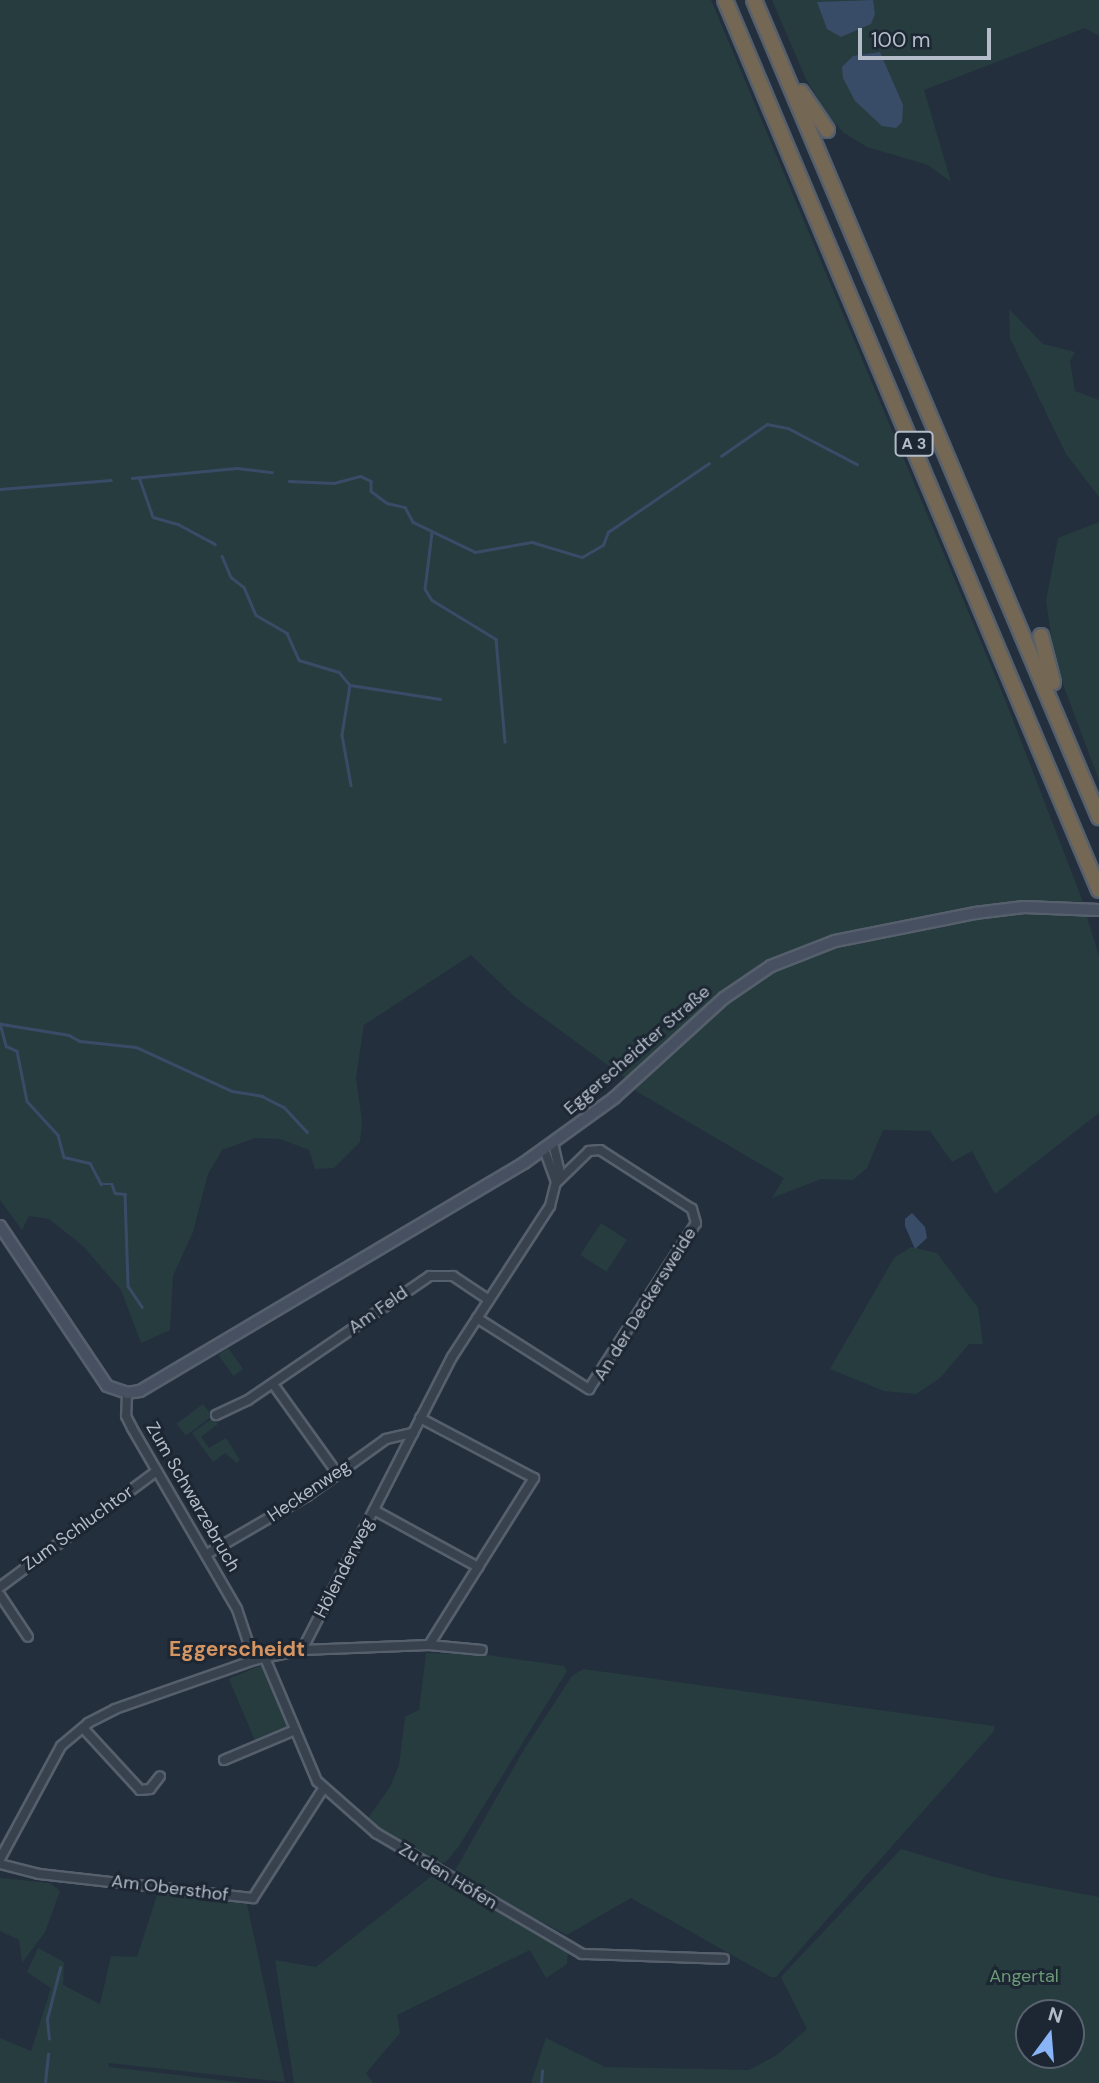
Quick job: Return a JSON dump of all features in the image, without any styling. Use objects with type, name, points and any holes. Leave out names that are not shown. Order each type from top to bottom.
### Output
[{"type":"highway","name":"A 3","points":[[725,0],[1099,890]]},
{"type":"highway","name":"A 3","points":[[754,0],[1065,728],[1099,817]]},
{"type":"highway","points":[[783,65],[827,130]]},
{"type":"highway","points":[[1041,636],[1065,728]]},
{"type":"street","name":"Eggerscheidter Straße","points":[[127,1393],[153,1386],[548,1146],[614,1098],[742,984],[800,952],[975,913],[1070,907],[1099,910]]},
{"type":"street","name":"Hölenderweg","points":[[302,1650],[420,1418],[477,1318],[547,1211],[559,1164],[548,1146]]},
{"type":"street","name":"An der Deckersweide","points":[[477,1318],[589,1389],[697,1219],[692,1209],[600,1150],[589,1151],[556,1183]]},
{"type":"street","points":[[0,1226],[107,1386],[127,1393]]},
{"type":"street","name":"Am Feld","points":[[216,1415],[273,1384],[430,1276],[453,1276],[489,1300]]},
{"type":"street","points":[[273,1384],[337,1473]]},
{"type":"street","name":"Zum Schwarzebruch","points":[[127,1393],[126,1416],[237,1609],[254,1660]]},
{"type":"street","points":[[420,1418],[534,1478],[429,1645]]},
{"type":"street","name":"Heckenweg","points":[[207,1554],[273,1517],[386,1438],[413,1433]]},
{"type":"street","name":"Zum Schluchtor","points":[[0,1587],[157,1471]]},
{"type":"street","points":[[374,1510],[478,1567]]},
{"type":"street","points":[[0,1595],[28,1637]]},
{"type":"street","points":[[0,1862],[53,1757],[83,1728],[115,1709],[254,1660],[302,1650],[429,1645],[482,1650]]},
{"type":"street","name":"Zu den Höfen","points":[[265,1658],[323,1789],[376,1833],[582,1954],[723,1959]]},
{"type":"street","points":[[83,1728],[140,1790],[150,1789],[160,1776]]},
{"type":"street","points":[[224,1760],[295,1730]]},
{"type":"street","name":"Am Obersthof","points":[[0,1862],[39,1874],[253,1898],[323,1789]]},
{"type":"green space","points":[[0,0],[711,0],[1004,697],[1080,894],[1099,956],[1099,1113],[995,1194],[972,1151],[952,1162],[930,1131],[883,1130],[867,1168],[853,1180],[821,1179],[772,1198],[784,1178],[636,1091],[624,1077],[516,998],[471,955],[364,1025],[356,1078],[362,1121],[360,1142],[334,1168],[315,1169],[309,1150],[280,1139],[255,1138],[222,1150],[208,1174],[193,1232],[173,1276],[170,1330],[141,1343],[121,1290],[83,1246],[49,1219],[29,1216],[22,1230],[0,1200]]},
{"type":"green space","points":[[772,0],[1099,0],[1099,36],[1085,28],[924,90],[951,182],[928,165],[867,147],[844,133],[826,113],[805,77]]},
{"type":"green space","points":[[1009,309],[1043,344],[1075,352],[1070,361],[1075,391],[1099,400],[1099,497],[1066,454],[1010,338]]},
{"type":"green space","points":[[1099,522],[1099,780],[1055,663],[1046,601],[1058,538]]},
{"type":"green space","points":[[601,1223],[627,1240],[606,1272],[580,1255]]},
{"type":"green space","points":[[911,1247],[937,1253],[978,1308],[983,1344],[969,1344],[940,1378],[916,1394],[884,1391],[830,1369],[894,1258]]},
{"type":"green space","points":[[228,1348],[243,1369],[234,1376],[218,1355]]},
{"type":"green space","points":[[203,1404],[212,1416],[186,1436],[177,1424]]},
{"type":"green space","points":[[213,1418],[218,1424],[201,1437],[209,1448],[226,1438],[240,1460],[237,1463],[225,1453],[213,1462],[192,1433]]},
{"type":"green space","points":[[426,1653],[488,1655],[564,1666],[567,1671],[459,1846],[446,1862],[436,1865],[366,1821],[390,1787],[399,1765],[405,1717],[419,1710]]},
{"type":"green space","points":[[262,1665],[288,1726],[255,1740],[229,1679]]},
{"type":"green space","points":[[583,1669],[994,1726],[994,1731],[776,1977],[771,1977],[631,1898],[567,1935],[452,1876],[523,1751],[572,1676]]},
{"type":"green space","name":"Angertal","points":[[901,1849],[994,1877],[1099,1897],[1099,2083],[531,2083],[546,2038],[605,2067],[749,2070],[777,2055],[807,2029],[781,1977]]},
{"type":"green space","points":[[433,1875],[568,1949],[567,1964],[546,1978],[530,1950],[397,2015],[400,2033],[366,2073],[373,2083],[294,2083],[275,1960],[316,1967]]},
{"type":"green space","points":[[0,1878],[50,1883],[60,1891],[45,1932],[22,1963],[19,1940],[0,1931]]},
{"type":"green space","points":[[159,1889],[247,1904],[285,2082],[108,2063],[109,2067],[246,2083],[0,2083],[0,2038],[31,2051],[51,1988],[27,1972],[38,1948],[64,1962],[63,1985],[100,2004],[111,1956],[137,1957]]},
{"type":"water","points":[[873,0],[875,14],[871,24],[841,37],[827,29],[817,2]]},
{"type":"water","points":[[880,52],[903,105],[902,122],[896,128],[882,126],[855,101],[843,78],[842,67],[853,56]]},
{"type":"water","points":[[912,1213],[925,1227],[927,1238],[915,1249],[905,1226],[905,1219]]},
{"type":"waterway","points":[[721,456],[767,424],[788,428],[857,464]]},
{"type":"waterway","points":[[289,481],[334,483],[360,476],[371,481],[371,491],[387,503],[405,507],[413,522],[475,552],[532,542],[582,557],[603,545],[608,532],[709,463]]},
{"type":"waterway","points":[[132,478],[237,468],[272,472]]},
{"type":"waterway","points":[[139,477],[153,517],[178,524],[215,544]]},
{"type":"waterway","points":[[0,489],[111,480]]},
{"type":"waterway","points":[[432,533],[425,589],[432,600],[496,639],[505,742]]},
{"type":"waterway","points":[[222,556],[231,577],[244,587],[256,615],[287,633],[299,660],[339,672],[350,685],[440,699]]},
{"type":"waterway","points":[[350,685],[342,735],[351,785]]},
{"type":"waterway","points":[[0,1023],[6,1046],[17,1051],[27,1101],[58,1135],[64,1157],[90,1163],[101,1184],[112,1184],[115,1193],[125,1194],[128,1286],[142,1307]]},
{"type":"waterway","points":[[2,1024],[69,1035],[80,1041],[136,1047],[232,1091],[262,1096],[284,1107],[307,1132]]},
{"type":"waterway","points":[[49,2039],[47,2019],[60,1968]]},
{"type":"waterway","points":[[45,2083],[48,2054]]},
{"type":"waterway","points":[[541,2083],[542,2071]]},
{"type":"district","name":"Eggerscheidt","points":[[237,1649]]}]
